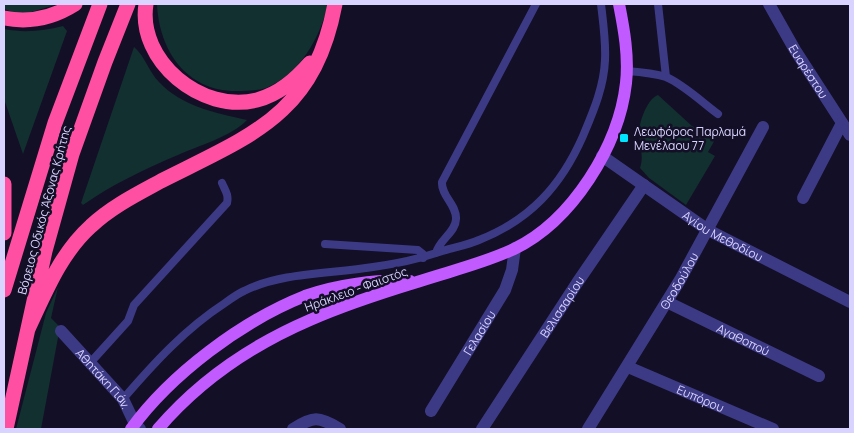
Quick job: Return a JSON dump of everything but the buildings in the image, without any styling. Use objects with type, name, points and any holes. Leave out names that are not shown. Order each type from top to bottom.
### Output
[{"type":"highway","points":[[4,18],[32,20],[49,17],[75,4]]},
{"type":"highway","name":"Βόρειος Οδικός Άξονας Κρήτης","points":[[4,290],[55,123],[100,4]]},
{"type":"highway","name":"Βόρειος Οδικός Άξονας Κρήτης","points":[[6,429],[45,251],[72,154],[128,4]]},
{"type":"highway","points":[[146,4],[144,14],[147,30],[159,60],[167,70],[189,87],[220,100],[235,102],[255,100],[278,91],[300,74],[336,27],[344,4]]},
{"type":"highway","points":[[28,329],[54,274],[66,254],[91,226],[143,190],[240,142],[268,123],[288,104],[306,83],[318,62],[335,4]]},
{"type":"highway","points":[[4,184],[4,233]]},
{"type":"main road","points":[[418,281],[467,268],[515,248],[537,235],[579,193],[602,156],[620,114],[626,71],[625,40],[619,4]]},
{"type":"main road","name":"Ηράκλειο - Φαιστός","points":[[135,428],[154,400],[195,363],[242,330],[280,307],[307,296],[369,282],[387,280],[418,281]]},
{"type":"main road","name":"Ηράκλειο - Φαιστός","points":[[158,429],[184,400],[204,382],[265,341],[310,320],[418,281]]},
{"type":"street","name":"Ευαρέστου","points":[[769,4],[795,50],[850,135]]},
{"type":"street","points":[[804,198],[842,123]]},
{"type":"street","name":"Θεοδούλου","points":[[588,429],[667,302],[763,127]]},
{"type":"street","name":"Αγίου Μεθοδίου","points":[[602,156],[708,230],[850,302]]},
{"type":"street","name":"Βελισσαρίου","points":[[482,429],[577,283],[644,185]]},
{"type":"street","name":"Γελασίου","points":[[431,411],[505,290],[512,270],[515,248]]},
{"type":"street","name":"Αγαθοπού","points":[[667,302],[819,376]]},
{"type":"street","name":"Αθητάκη Γιάν.","points":[[61,331],[123,399],[135,428]]},
{"type":"street","name":"Ευπόρου","points":[[628,366],[773,429]]},
{"type":"street","points":[[293,429],[312,419],[318,418],[340,429]]},
{"type":"lane","points":[[436,253],[438,246],[454,226],[456,220],[455,213],[443,191],[442,182],[536,4]]},
{"type":"lane","points":[[123,399],[160,357],[184,334],[214,310],[243,291],[269,281],[292,276],[334,273],[424,258],[480,240],[506,227],[540,203],[564,174],[573,158],[590,119],[602,83],[605,55],[601,4]]},
{"type":"lane","points":[[658,4],[666,77]]},
{"type":"lane","points":[[626,71],[666,77],[718,114]]},
{"type":"lane","points":[[90,363],[128,321],[134,305],[227,203],[228,198],[222,183]]},
{"type":"lane","points":[[325,244],[418,250],[423,254],[424,258]]},
{"type":"green space","points":[[4,4],[58,4],[28,13],[16,13],[4,9]]},
{"type":"green space","points":[[157,4],[328,4],[314,42],[307,54],[289,74],[266,88],[236,91],[218,89],[203,84],[178,65],[163,37]]},
{"type":"green space","points":[[63,26],[67,31],[23,154],[4,99],[4,29],[34,31]]},
{"type":"green space","points":[[134,47],[159,82],[178,97],[200,107],[247,120],[224,136],[142,171],[83,205],[81,203]]},
{"type":"green space","points":[[658,95],[692,126],[716,138],[708,152],[715,156],[686,205],[649,178],[640,168],[642,157],[639,130],[641,121],[649,103]]},
{"type":"green space","points":[[58,287],[51,318],[60,327],[41,429],[16,429],[46,313]]},
{"type":"place","name":"Λεωφόρος Παρλαμά Μενέλαου 77","points":[[624,138]]}]
